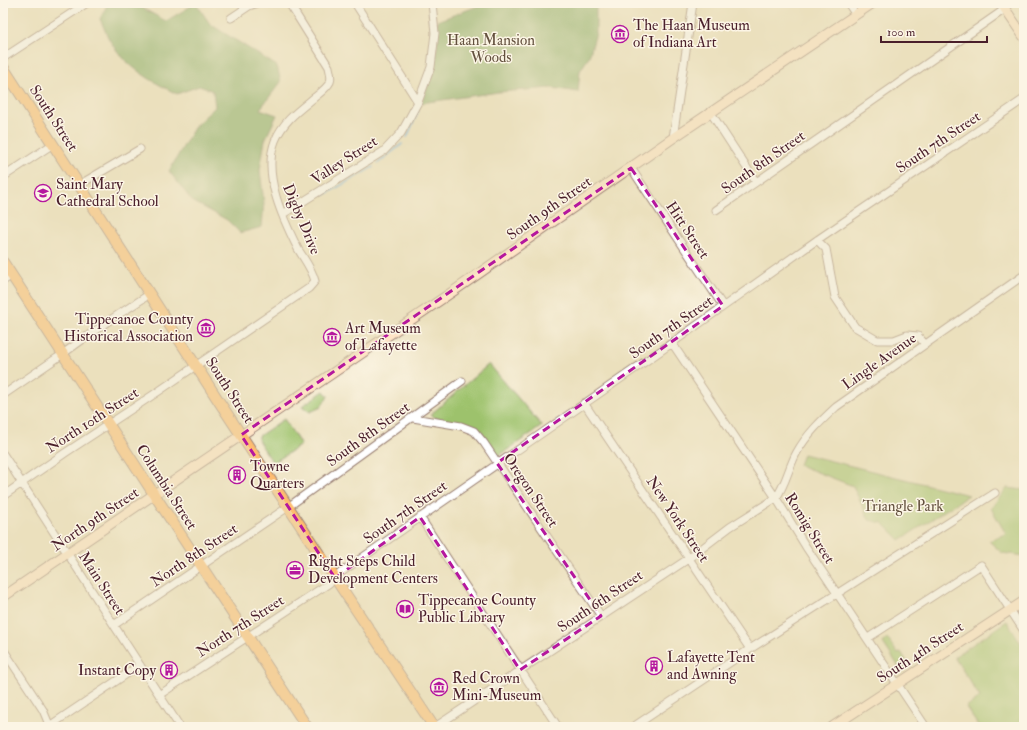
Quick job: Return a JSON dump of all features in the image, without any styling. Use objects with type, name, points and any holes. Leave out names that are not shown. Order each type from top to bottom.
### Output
[{"type":"main road","name":"South Street","points":[[3,67],[288,507],[435,727]]},
{"type":"main road","name":"Columbia Street","points":[[3,262],[154,496],[307,727]]},
{"type":"street","points":[[3,58],[87,3]]},
{"type":"street","points":[[231,18],[250,6],[258,3]]},
{"type":"street","name":"Digby Drive","points":[[289,3],[329,67],[331,76],[330,82],[326,88],[292,116],[285,124],[274,142],[271,157],[273,187],[298,249],[314,274],[315,280]]},
{"type":"street","points":[[355,3],[418,102]]},
{"type":"street","name":"Valley Street","points":[[283,214],[384,150],[401,133],[418,102],[431,66],[435,33],[432,3]]},
{"type":"street","points":[[673,138],[693,3]]},
{"type":"street","points":[[848,3],[856,15]]},
{"type":"street","name":"South 9th Street","points":[[241,435],[458,288],[673,138],[873,3]]},
{"type":"street","points":[[1003,6],[1024,37]]},
{"type":"street","name":"South 8th Street","points":[[716,210],[824,135],[1003,6]]},
{"type":"street","name":"South 7th Street","points":[[335,578],[817,240],[1024,99]]},
{"type":"street","points":[[711,113],[756,182]]},
{"type":"street","points":[[3,177],[53,144]]},
{"type":"street","points":[[79,185],[140,149]]},
{"type":"street","name":"Hitt Street","points":[[631,168],[723,306]]},
{"type":"street","points":[[817,240],[826,249],[835,297],[855,327],[877,340],[894,340],[907,335],[918,336],[926,344]]},
{"type":"street","points":[[3,281],[12,275]]},
{"type":"street","name":"Lingle Avenue","points":[[777,496],[797,452],[810,432],[836,407],[1024,275]]},
{"type":"street","name":"North 10th Street","points":[[3,496],[309,288],[315,280]]},
{"type":"street","points":[[3,395],[107,322],[150,294]]},
{"type":"street","name":"Romig Street","points":[[672,343],[777,496],[838,594],[926,727]]},
{"type":"street","name":"South 8th Street","points":[[288,507],[462,381]]},
{"type":"street","name":"New York Street","points":[[584,403],[750,650]]},
{"type":"street","name":"Oregon Street","points":[[412,418],[461,426],[474,431],[484,443],[601,616]]},
{"type":"street","name":"North 9th Street","points":[[3,597],[154,496],[241,435]]},
{"type":"street","name":"Main Street","points":[[3,454],[180,727]]},
{"type":"street","points":[[633,727],[995,493]]},
{"type":"street","name":"South 6th Street","points":[[435,727],[688,559],[730,527],[777,496]]},
{"type":"street","name":"North 8th Street","points":[[114,625],[288,507]]},
{"type":"street","points":[[420,517],[558,727]]},
{"type":"street","points":[[868,638],[981,565],[1024,631]]},
{"type":"street","name":"North 7th Street","points":[[159,694],[335,578]]},
{"type":"street","name":"South 4th Street","points":[[832,727],[1024,601]]},
{"type":"street","points":[[3,649],[43,710],[50,727],[140,665]]},
{"type":"highlighted area","points":[[631,168],[723,306],[497,463],[601,616],[520,670],[420,517],[335,578],[241,435]]},
{"type":"green space","points":[[108,3],[133,3],[166,21],[196,3],[210,24],[277,66],[281,82],[260,109],[277,115],[265,140],[260,170],[264,203],[262,227],[240,233],[227,220],[192,201],[169,171],[195,126],[215,107],[213,91],[199,86],[177,94],[149,79],[133,67],[118,53],[107,35],[100,19]]},
{"type":"green space","name":"Haan Mansion Woods","points":[[486,3],[596,3],[596,33],[589,57],[580,71],[578,92],[552,88],[499,92],[421,103],[432,73],[436,53],[438,33],[437,21]]},
{"type":"green space","points":[[489,364],[542,426],[497,457],[480,430],[464,423],[441,420],[430,415]]},
{"type":"green space","points":[[324,391],[328,396],[321,407],[310,412],[302,406]]},
{"type":"green space","points":[[284,419],[301,445],[273,463],[258,440],[259,436]]},
{"type":"green space","name":"Triangle Park","points":[[803,454],[969,495],[900,540],[883,523],[869,520],[853,486],[799,465]]},
{"type":"green space","points":[[1007,488],[1024,490],[1024,556],[1002,553],[989,541],[1006,534],[991,508]]},
{"type":"green space","points":[[1007,621],[1024,648],[1024,722],[1016,727],[979,727],[966,707],[980,697],[954,657]]},
{"type":"green space","points":[[887,638],[898,654],[901,652],[909,665],[901,670],[883,643]]},
{"type":"waterway","points":[[407,137],[418,111]]},
{"type":"waterway","points":[[378,163],[402,144]]},
{"type":"waterway","points":[[324,195],[373,167]]},
{"type":"place","name":"The Haan Museum of Indiana Art","points":[[620,34]]},
{"type":"place","name":"Saint Mary Cathedral School","points":[[43,193]]},
{"type":"place","name":"Tippecanoe County Historical Association","points":[[206,328]]},
{"type":"place","name":"Art Museum of Lafayette","points":[[332,337]]},
{"type":"place","name":"Towne Quarters","points":[[237,475]]},
{"type":"place","name":"Right Steps Child Development Centers","points":[[295,570]]},
{"type":"place","name":"Tippecanoe County Public Library","points":[[405,609]]},
{"type":"place","name":"Lafayette Tent and Awning","points":[[654,666]]},
{"type":"place","name":"Instant Copy","points":[[169,670]]},
{"type":"place","name":"Red Crown Mini-Museum","points":[[439,687]]}]
